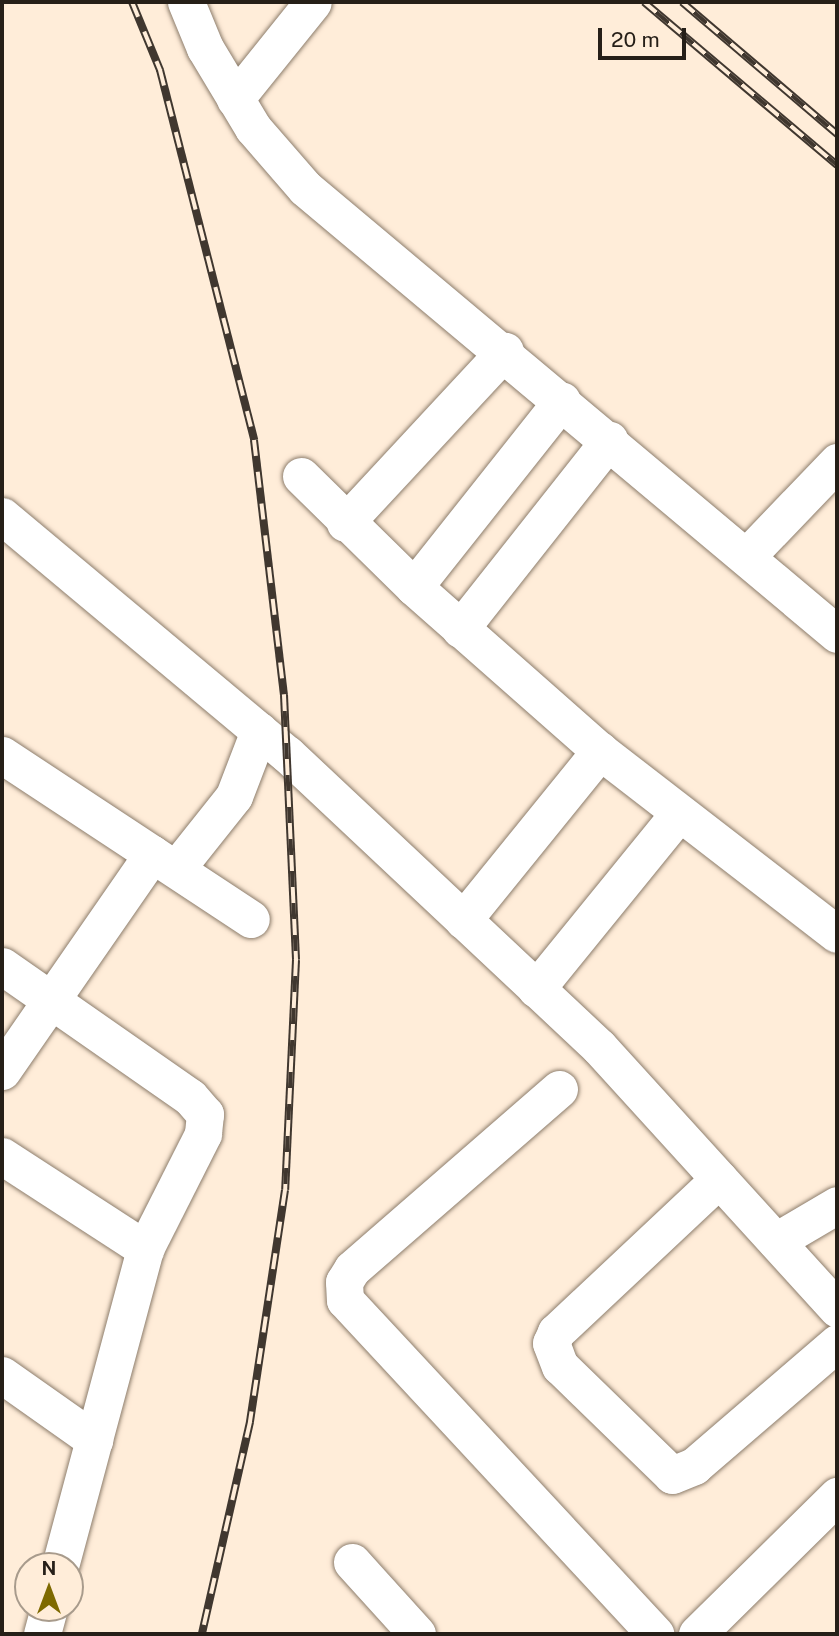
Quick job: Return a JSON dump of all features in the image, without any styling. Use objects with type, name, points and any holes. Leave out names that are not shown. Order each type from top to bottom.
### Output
[{"type":"street","points":[[186,2],[235,99],[275,158],[305,188],[505,351],[837,634]]},
{"type":"street","points":[[235,99],[313,2]]},
{"type":"street","points":[[345,523],[505,351]]},
{"type":"street","points":[[414,587],[562,400]]},
{"type":"street","points":[[460,629],[609,440]]},
{"type":"street","points":[[746,557],[837,462]]},
{"type":"street","points":[[301,476],[345,523],[414,587],[600,751],[678,814],[837,934]]},
{"type":"street","points":[[2,516],[259,731],[599,1047],[837,1309]]},
{"type":"street","points":[[2,1071],[52,999],[164,862],[234,796],[259,731]]},
{"type":"street","points":[[463,920],[600,751]]},
{"type":"street","points":[[2,755],[251,919]]},
{"type":"street","points":[[536,989],[678,814]]},
{"type":"street","points":[[2,966],[190,1097],[205,1114],[202,1134],[145,1249],[64,1552]]},
{"type":"street","points":[[559,1088],[352,1269],[344,1282],[345,1300],[655,1634]]},
{"type":"street","points":[[2,1156],[145,1249]]},
{"type":"street","points":[[719,1179],[556,1332],[551,1343],[560,1366],[665,1472],[683,1474],[837,1343]]},
{"type":"street","points":[[776,1241],[837,1205]]},
{"type":"street","points":[[2,1375],[94,1440]]},
{"type":"street","points":[[697,1634],[837,1496]]},
{"type":"street","points":[[352,1562],[417,1634]]},
{"type":"railway","points":[[132,2],[160,70],[254,440],[284,695],[296,960],[285,1190],[250,1422],[202,1634]]},
{"type":"railway","points":[[644,2],[837,165]]},
{"type":"railway","points":[[682,2],[837,134]]}]
